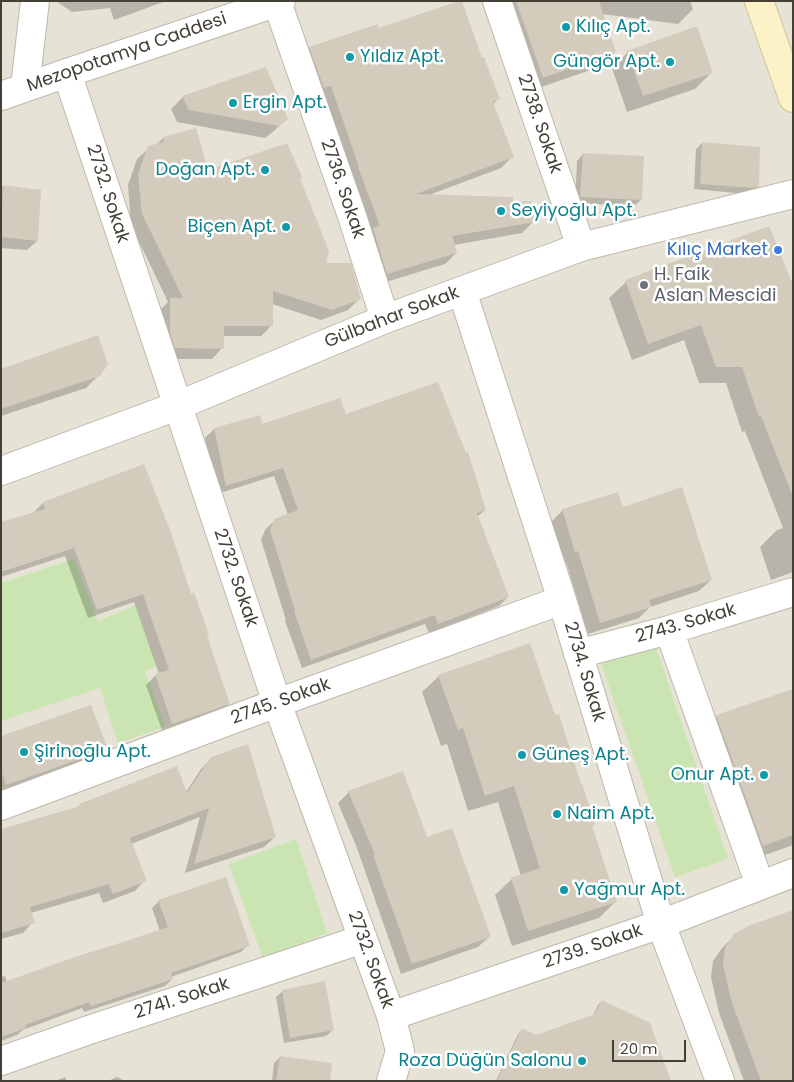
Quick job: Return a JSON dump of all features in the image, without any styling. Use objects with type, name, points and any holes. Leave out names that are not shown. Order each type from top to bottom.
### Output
[{"type":"main road","points":[[759,1],[793,98]]},
{"type":"street","points":[[13,92],[35,1]]},
{"type":"street","name":"2738. Sokak","points":[[497,1],[581,247]]},
{"type":"street","name":"Mezopotamya Caddesi","points":[[13,92],[279,2]]},
{"type":"street","name":"2736. Sokak","points":[[279,2],[385,319]]},
{"type":"street","name":"2732. Sokak","points":[[67,73],[277,703],[391,1016],[400,1051],[391,1081]]},
{"type":"street","name":"Gülbahar Sokak","points":[[1,471],[177,406],[385,319],[581,247],[793,194]]},
{"type":"street","name":"2734. Sokak","points":[[462,291],[562,600],[661,924],[720,1081]]},
{"type":"street","name":"2743. Sokak","points":[[578,654],[669,630],[793,592]]},
{"type":"street","name":"2745. Sokak","points":[[1,806],[277,703],[562,600]]},
{"type":"street","points":[[669,630],[760,885]]},
{"type":"street","name":"2739. Sokak","points":[[391,1016],[661,924],[793,873]]},
{"type":"street","name":"2741. Sokak","points":[[1,1061],[363,939]]},
{"type":"shaded area","points":[[1,1],[793,1],[793,1081],[1,1081]]},
{"type":"green space","points":[[74,559],[98,621],[135,605],[157,666],[145,671],[165,727],[118,743],[100,688],[1,721],[1,583]]},
{"type":"green space","points":[[655,645],[728,859],[675,877],[601,663]]},
{"type":"green space","points":[[296,839],[327,933],[263,958],[229,864]]},
{"type":"building","points":[[462,1],[482,58],[484,57],[500,99],[493,102],[514,157],[416,194],[513,197],[513,201],[531,201],[535,222],[452,236],[457,253],[387,274],[373,228],[380,226],[331,86],[324,88],[309,47],[378,24],[379,28]]},
{"type":"building","name":"Kılıç Apt.","points":[[516,1],[599,1],[616,52],[543,78]]},
{"type":"building","name":"Güngör Apt.","points":[[697,26],[713,73],[643,96],[627,51]]},
{"type":"building","name":"Ergin Apt.","points":[[266,67],[288,119],[279,126],[189,110],[182,96]]},
{"type":"building","points":[[196,128],[208,170],[287,143],[302,177],[300,178],[329,251],[326,263],[351,263],[361,299],[332,310],[273,291],[273,326],[224,326],[224,349],[175,348],[170,333],[170,298],[183,298],[142,214],[138,174],[148,146],[164,142],[163,137]]},
{"type":"building","points":[[702,142],[760,147],[759,186],[753,188],[700,184]]},
{"type":"building","points":[[583,153],[644,156],[642,200],[580,197]]},
{"type":"building","points":[[3,185],[41,190],[38,241],[1,237]]},
{"type":"building","points":[[769,226],[793,285],[793,492],[791,492],[761,416],[759,417],[742,367],[716,367],[701,325],[648,344],[625,280]]},
{"type":"building","points":[[98,335],[108,364],[100,376],[1,409],[1,369]]},
{"type":"building","points":[[438,382],[466,453],[468,452],[486,510],[477,513],[509,597],[438,624],[435,615],[311,660],[270,530],[274,519],[298,510],[283,468],[226,486],[214,428],[260,415],[262,424],[340,398],[346,414]]},
{"type":"building","points":[[144,464],[170,530],[191,594],[194,592],[230,704],[172,724],[155,674],[169,670],[143,594],[97,610],[74,548],[1,572],[1,522],[45,509],[43,502]]},
{"type":"building","points":[[682,487],[712,580],[649,600],[652,607],[600,623],[578,551],[575,552],[562,509],[618,492],[623,507]]},
{"type":"building","points":[[530,643],[555,715],[559,714],[595,825],[592,826],[617,902],[528,931],[511,878],[540,868],[514,786],[485,796],[463,728],[458,730],[438,675]]},
{"type":"building","name":"Onur Apt.","points":[[793,689],[793,835],[763,846],[716,715]]},
{"type":"building","points":[[91,705],[108,749],[6,785],[1,770],[1,736]]},
{"type":"building","points":[[248,744],[276,837],[194,864],[209,808],[130,838],[147,881],[113,894],[109,884],[30,907],[35,923],[1,933],[1,829],[80,806],[79,804],[177,766],[187,793],[211,757]]},
{"type":"building","points":[[403,771],[427,837],[452,828],[491,937],[412,964],[373,855],[375,855],[348,791]]},
{"type":"building","points":[[226,877],[250,946],[171,973],[173,979],[91,1006],[89,1002],[25,1025],[26,1028],[1,1037],[1,983],[168,927],[158,900]]},
{"type":"building","points":[[793,910],[793,1081],[761,1081],[731,1000],[723,964],[725,948],[734,934],[748,926]]},
{"type":"building","points":[[325,981],[334,1030],[290,1038],[282,990]]},
{"type":"building","points":[[602,1000],[650,1023],[671,1081],[497,1081],[522,1028],[536,1035],[595,1014]]},
{"type":"building","points":[[280,1056],[332,1063],[330,1081],[276,1081]]},
{"type":"place","name":"Kılıç Apt.","points":[[566,27]]},
{"type":"place","name":"Yıldız Apt.","points":[[350,57]]},
{"type":"place","name":"Güngör Apt.","points":[[670,62]]},
{"type":"place","name":"Ergin Apt.","points":[[233,103]]},
{"type":"place","name":"Doğan Apt.","points":[[265,170]]},
{"type":"place","name":"Seyiyoğlu Apt.","points":[[501,211]]},
{"type":"place","name":"Biçen Apt.","points":[[286,227]]},
{"type":"place","name":"Kılıç Market","points":[[778,250]]},
{"type":"place","name":"H. Faik Aslan Mescidi","points":[[644,285]]},
{"type":"place","name":"Şirinoğlu Apt.","points":[[24,752]]},
{"type":"place","name":"Güneş Apt.","points":[[522,755]]},
{"type":"place","name":"Onur Apt.","points":[[764,775]]},
{"type":"place","name":"Naim Apt.","points":[[557,814]]},
{"type":"place","name":"Yağmur Apt.","points":[[564,890]]},
{"type":"place","name":"Roza Düğün Salonu","points":[[582,1061]]}]
